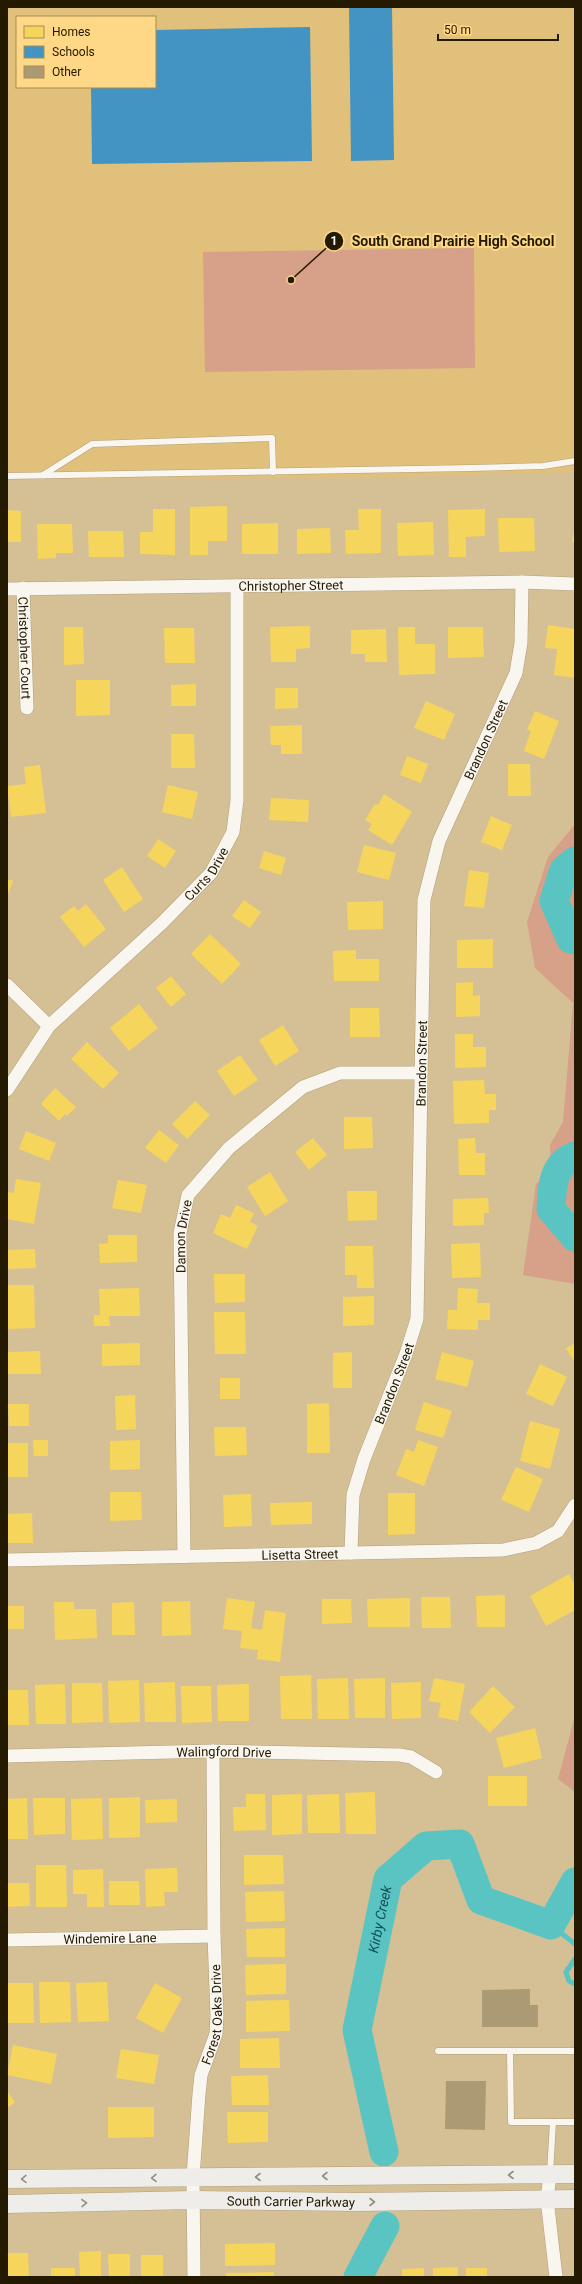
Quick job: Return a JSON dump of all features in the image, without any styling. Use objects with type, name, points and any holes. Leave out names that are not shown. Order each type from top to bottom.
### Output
[{"type":"main road","name":"South Carrier Parkway","points":[[7,2179],[575,2174]]},
{"type":"main road","name":"South Carrier Parkway","points":[[7,2204],[193,2200],[357,2202],[575,2199]]},
{"type":"street","name":"Christopher Street","points":[[7,589],[522,582],[575,584]]},
{"type":"street","name":"Brandon Street","points":[[351,1553],[354,1494],[364,1459],[406,1354],[417,1319],[424,900],[439,841],[516,673],[521,644],[522,582]]},
{"type":"street","name":"Curts Drive","points":[[7,1090],[50,1026],[162,923],[211,873],[233,832],[237,800],[237,586]]},
{"type":"street","name":"Christopher Court","points":[[23,588],[27,708]]},
{"type":"street","points":[[7,985],[50,1026]]},
{"type":"street","name":"Damon Drive","points":[[184,1556],[180,1233],[188,1195],[229,1148],[303,1087],[340,1073],[421,1073]]},
{"type":"street","name":"Lisetta Street","points":[[7,1560],[502,1550],[536,1543],[558,1531],[575,1505]]},
{"type":"street","name":"Walingford Drive","points":[[7,1756],[213,1751],[400,1755],[411,1757],[436,1772]]},
{"type":"street","name":"Forest Oaks Drive","points":[[194,2277],[193,2177],[201,2075],[216,2034],[217,2016],[214,1936],[213,1751]]},
{"type":"street","name":"Windemire Lane","points":[[7,1940],[214,1936]]},
{"type":"street","points":[[550,2175],[547,2199],[556,2277]]},
{"type":"lane","points":[[43,475],[92,444],[272,438],[274,472]]},
{"type":"lane","points":[[7,476],[543,466],[575,461]]},
{"type":"lane","points":[[438,2051],[575,2052]]},
{"type":"lane","points":[[510,2051],[511,2122],[575,2122]]},
{"type":"lane","points":[[550,2175],[553,2122]]},
{"type":"shaded area","points":[[7,7],[575,7],[575,472],[364,478],[7,479]]},
{"type":"shaded area","points":[[474,248],[475,368],[205,372],[203,252]]},
{"type":"shaded area","points":[[575,824],[575,1284],[523,1275],[536,1184],[551,1168],[550,1145],[563,1122],[573,1003],[535,968],[527,922],[548,857]]},
{"type":"shaded area","points":[[575,1716],[575,1792],[558,1779]]},
{"type":"building: Homes","points":[[227,506],[227,541],[208,541],[208,555],[190,555],[190,507]]},
{"type":"building: Homes","points":[[153,509],[175,509],[175,555],[140,554],[140,532],[153,532]]},
{"type":"building: Homes","points":[[358,509],[381,509],[381,553],[346,554],[345,530],[359,530]]},
{"type":"building: Homes","points":[[485,509],[485,536],[466,537],[466,557],[449,557],[448,510]]},
{"type":"building: Homes","points":[[7,510],[21,511],[21,542],[7,542]]},
{"type":"building: Homes","points":[[498,518],[534,518],[535,551],[499,552]]},
{"type":"building: Homes","points":[[433,522],[434,555],[398,556],[397,523]]},
{"type":"building: Homes","points":[[278,523],[278,554],[242,554],[242,524]]},
{"type":"building: Homes","points":[[37,524],[72,524],[73,553],[56,553],[56,558],[38,559]]},
{"type":"building: Homes","points":[[330,528],[331,553],[297,554],[297,529]]},
{"type":"building: Homes","points":[[575,530],[575,543],[572,542]]},
{"type":"building: Homes","points":[[88,531],[123,531],[124,557],[89,557]]},
{"type":"building: Homes","points":[[548,625],[575,629],[575,678],[554,675],[557,649],[545,648]]},
{"type":"building: Homes","points":[[310,626],[310,648],[296,649],[296,662],[271,662],[270,627]]},
{"type":"building: Homes","points":[[64,627],[83,627],[84,664],[64,665]]},
{"type":"building: Homes","points":[[398,627],[415,627],[415,644],[435,644],[435,674],[399,675]]},
{"type":"building: Homes","points":[[448,627],[483,627],[484,657],[448,658]]},
{"type":"building: Homes","points":[[164,628],[194,628],[195,663],[165,663]]},
{"type":"building: Homes","points":[[386,629],[387,662],[365,662],[365,654],[351,654],[351,630]]},
{"type":"building: Homes","points":[[76,680],[110,680],[110,715],[76,716]]},
{"type":"building: Homes","points":[[196,684],[196,706],[171,706],[171,685]]},
{"type":"building: Homes","points":[[275,688],[298,688],[298,708],[275,709]]},
{"type":"building: Homes","points":[[426,701],[455,714],[444,740],[414,728]]},
{"type":"building: Homes","points":[[535,711],[559,721],[544,759],[524,751],[531,731],[527,730]]},
{"type":"building: Homes","points":[[302,725],[302,754],[281,754],[281,745],[271,745],[270,726]]},
{"type":"building: Homes","points":[[171,734],[194,734],[195,768],[171,768]]},
{"type":"building: Homes","points":[[407,756],[428,764],[421,783],[400,775]]},
{"type":"building: Homes","points":[[508,764],[530,764],[531,796],[508,796]]},
{"type":"building: Homes","points":[[40,765],[46,813],[11,817],[7,786],[26,784],[24,767]]},
{"type":"building: Homes","points":[[168,785],[198,792],[192,819],[162,812]]},
{"type":"building: Homes","points":[[384,794],[412,812],[392,845],[368,830],[372,824],[365,820],[375,804],[378,805]]},
{"type":"building: Homes","points":[[271,798],[309,800],[308,822],[269,820]]},
{"type":"building: Homes","points":[[491,816],[512,825],[502,850],[481,842]]},
{"type":"building: Homes","points":[[158,839],[176,851],[165,868],[147,856]]},
{"type":"building: Homes","points":[[364,845],[396,853],[389,880],[357,872]]},
{"type":"building: Homes","points":[[264,851],[286,858],[281,875],[259,868]]},
{"type":"building: Homes","points":[[122,867],[143,899],[124,912],[103,880]]},
{"type":"building: Homes","points":[[469,870],[489,873],[484,908],[464,906]]},
{"type":"building: Homes","points":[[7,879],[13,881],[7,896]]},
{"type":"building: Homes","points":[[244,900],[261,912],[250,928],[232,916]]},
{"type":"building: Homes","points":[[383,901],[383,929],[348,930],[347,902]]},
{"type":"building: Homes","points":[[86,904],[106,929],[84,947],[60,917],[74,906],[78,911]]},
{"type":"building: Homes","points":[[210,934],[241,964],[222,984],[191,954]]},
{"type":"building: Homes","points":[[493,939],[493,968],[457,968],[457,940]]},
{"type":"building: Homes","points":[[356,950],[356,959],[379,959],[379,981],[334,981],[333,951]]},
{"type":"building: Homes","points":[[171,976],[186,994],[171,1007],[156,988]]},
{"type":"building: Homes","points":[[473,982],[473,996],[480,995],[480,1016],[456,1017],[456,983]]},
{"type":"building: Homes","points":[[139,1004],[158,1028],[129,1051],[110,1028]]},
{"type":"building: Homes","points":[[350,1008],[379,1008],[380,1037],[350,1037]]},
{"type":"building: Homes","points":[[283,1025],[299,1051],[275,1066],[259,1040]]},
{"type":"building: Homes","points":[[455,1034],[473,1034],[473,1047],[486,1047],[486,1067],[455,1068]]},
{"type":"building: Homes","points":[[87,1042],[119,1073],[103,1089],[71,1059]]},
{"type":"building: Homes","points":[[240,1055],[258,1080],[234,1096],[217,1071]]},
{"type":"building: Homes","points":[[484,1080],[485,1094],[496,1094],[496,1110],[489,1110],[489,1123],[454,1124],[453,1081]]},
{"type":"building: Homes","points":[[55,1088],[76,1107],[67,1116],[65,1114],[59,1121],[41,1104]]},
{"type":"building: Homes","points":[[195,1101],[210,1115],[187,1139],[172,1124]]},
{"type":"building: Homes","points":[[344,1117],[372,1117],[373,1148],[344,1149]]},
{"type":"building: Homes","points":[[159,1130],[179,1145],[166,1163],[145,1148]]},
{"type":"building: Homes","points":[[26,1131],[56,1143],[49,1161],[19,1149]]},
{"type":"building: Homes","points":[[313,1138],[327,1155],[309,1170],[295,1152]]},
{"type":"building: Homes","points":[[475,1138],[476,1153],[485,1153],[485,1175],[459,1175],[458,1139]]},
{"type":"building: Homes","points":[[270,1172],[288,1201],[265,1216],[247,1187]]},
{"type":"building: Homes","points":[[16,1179],[41,1183],[34,1224],[7,1219],[7,1192],[14,1193]]},
{"type":"building: Homes","points":[[118,1180],[147,1185],[141,1213],[112,1208]]},
{"type":"building: Homes","points":[[347,1191],[377,1191],[377,1220],[348,1221]]},
{"type":"building: Homes","points":[[488,1198],[489,1213],[484,1213],[484,1225],[453,1226],[453,1199]]},
{"type":"building: Homes","points":[[236,1205],[254,1213],[250,1222],[258,1226],[247,1249],[213,1233],[221,1214],[230,1218]]},
{"type":"building: Homes","points":[[108,1235],[137,1235],[137,1262],[100,1263],[99,1244],[108,1243]]},
{"type":"building: Homes","points":[[480,1243],[481,1277],[452,1278],[451,1244]]},
{"type":"building: Homes","points":[[345,1246],[373,1246],[374,1288],[357,1288],[357,1275],[345,1275]]},
{"type":"building: Homes","points":[[35,1249],[36,1268],[7,1269],[7,1250]]},
{"type":"building: Homes","points":[[214,1274],[245,1274],[245,1302],[215,1303]]},
{"type":"building: Homes","points":[[7,1285],[34,1285],[35,1328],[7,1329]]},
{"type":"building: Homes","points":[[139,1288],[140,1316],[109,1316],[110,1326],[94,1326],[94,1315],[100,1315],[99,1289]]},
{"type":"building: Homes","points":[[458,1288],[478,1289],[477,1303],[490,1303],[490,1320],[478,1320],[478,1330],[447,1329],[448,1310],[457,1310]]},
{"type":"building: Homes","points":[[374,1296],[374,1325],[343,1326],[343,1297]]},
{"type":"building: Homes","points":[[214,1312],[245,1312],[246,1354],[215,1354]]},
{"type":"building: Homes","points":[[140,1343],[140,1365],[102,1366],[102,1344]]},
{"type":"building: Homes","points":[[575,1343],[575,1363],[566,1348]]},
{"type":"building: Homes","points":[[40,1351],[41,1374],[7,1374],[7,1352]]},
{"type":"building: Homes","points":[[352,1352],[352,1388],[333,1388],[333,1353]]},
{"type":"building: Homes","points":[[442,1352],[474,1361],[467,1387],[435,1379]]},
{"type":"building: Homes","points":[[540,1364],[567,1377],[553,1406],[526,1394]]},
{"type":"building: Homes","points":[[220,1378],[240,1378],[240,1399],[220,1399]]},
{"type":"building: Homes","points":[[135,1395],[136,1429],[116,1430],[115,1396]]},
{"type":"building: Homes","points":[[424,1402],[452,1411],[443,1438],[415,1430]]},
{"type":"building: Homes","points":[[329,1403],[330,1453],[307,1453],[307,1404]]},
{"type":"building: Homes","points":[[8,1404],[29,1404],[29,1426],[9,1426]]},
{"type":"building: Homes","points":[[530,1421],[560,1429],[550,1469],[520,1461]]},
{"type":"building: Homes","points":[[214,1427],[246,1427],[247,1455],[215,1456]]},
{"type":"building: Homes","points":[[33,1440],[48,1440],[48,1456],[34,1456]]},
{"type":"building: Homes","points":[[140,1440],[140,1469],[110,1470],[110,1441]]},
{"type":"building: Homes","points":[[418,1440],[438,1447],[424,1486],[396,1475],[406,1449],[414,1452]]},
{"type":"building: Homes","points":[[7,1443],[28,1443],[28,1477],[7,1477]]},
{"type":"building: Homes","points":[[516,1467],[543,1479],[529,1512],[501,1500]]},
{"type":"building: Homes","points":[[110,1492],[141,1492],[142,1520],[110,1521]]},
{"type":"building: Homes","points":[[388,1493],[415,1493],[415,1534],[388,1535]]},
{"type":"building: Homes","points":[[251,1494],[252,1526],[224,1527],[223,1495]]},
{"type":"building: Homes","points":[[312,1502],[312,1524],[271,1525],[270,1503]]},
{"type":"building: Homes","points":[[32,1513],[33,1543],[7,1543],[7,1514]]},
{"type":"building: Homes","points":[[569,1574],[575,1585],[575,1610],[546,1626],[530,1596]]},
{"type":"building: Homes","points":[[505,1595],[505,1627],[477,1627],[476,1596]]},
{"type":"building: Homes","points":[[421,1597],[450,1597],[451,1628],[422,1628]]},
{"type":"building: Homes","points":[[227,1598],[255,1602],[251,1628],[262,1630],[265,1610],[286,1613],[280,1662],[257,1659],[258,1650],[240,1648],[242,1631],[223,1629]]},
{"type":"building: Homes","points":[[410,1598],[410,1627],[368,1627],[367,1599]]},
{"type":"building: Homes","points":[[322,1599],[351,1599],[352,1623],[322,1624]]},
{"type":"building: Homes","points":[[190,1601],[191,1635],[162,1636],[162,1602]]},
{"type":"building: Homes","points":[[54,1602],[74,1602],[74,1609],[96,1609],[97,1638],[55,1640]]},
{"type":"building: Homes","points":[[134,1602],[135,1635],[112,1635],[112,1603]]},
{"type":"building: Homes","points":[[7,1606],[24,1606],[24,1629],[7,1629]]},
{"type":"building: Homes","points":[[311,1675],[312,1719],[281,1719],[280,1676]]},
{"type":"building: Homes","points":[[348,1678],[349,1719],[318,1719],[317,1679]]},
{"type":"building: Homes","points":[[385,1678],[385,1718],[355,1718],[354,1679]]},
{"type":"building: Homes","points":[[434,1678],[465,1684],[458,1721],[438,1717],[441,1703],[429,1701]]},
{"type":"building: Homes","points":[[139,1680],[140,1722],[109,1723],[108,1681]]},
{"type":"building: Homes","points":[[175,1682],[176,1722],[145,1722],[144,1683]]},
{"type":"building: Homes","points":[[421,1682],[421,1718],[392,1719],[391,1683]]},
{"type":"building: Homes","points":[[72,1683],[102,1683],[103,1722],[72,1723]]},
{"type":"building: Homes","points":[[65,1684],[66,1724],[36,1724],[35,1685]]},
{"type":"building: Homes","points":[[249,1684],[249,1721],[218,1721],[217,1685]]},
{"type":"building: Homes","points":[[181,1686],[211,1686],[212,1722],[182,1723]]},
{"type":"building: Homes","points":[[493,1686],[515,1707],[490,1733],[469,1712]]},
{"type":"building: Homes","points":[[7,1690],[28,1690],[29,1725],[7,1725]]},
{"type":"building: Homes","points":[[535,1728],[542,1758],[504,1768],[496,1738]]},
{"type":"building: Homes","points":[[488,1776],[527,1776],[527,1806],[488,1806]]},
{"type":"building: Homes","points":[[375,1792],[376,1834],[346,1834],[345,1793]]},
{"type":"building: Homes","points":[[246,1794],[265,1794],[266,1830],[234,1831],[233,1807],[246,1807]]},
{"type":"building: Homes","points":[[302,1794],[302,1834],[272,1835],[272,1795]]},
{"type":"building: Homes","points":[[339,1794],[340,1833],[308,1833],[307,1795]]},
{"type":"building: Homes","points":[[140,1797],[140,1837],[109,1838],[109,1798]]},
{"type":"building: Homes","points":[[27,1798],[28,1839],[7,1839],[7,1799]]},
{"type":"building: Homes","points":[[33,1798],[65,1798],[65,1834],[34,1835]]},
{"type":"building: Homes","points":[[102,1798],[103,1839],[72,1840],[71,1799]]},
{"type":"building: Homes","points":[[177,1799],[177,1822],[146,1823],[145,1800]]},
{"type":"building: Homes","points":[[244,1855],[283,1855],[284,1884],[244,1885]]},
{"type":"building: Homes","points":[[36,1865],[66,1865],[67,1907],[36,1907]]},
{"type":"building: Homes","points":[[177,1868],[178,1892],[164,1892],[165,1906],[146,1907],[145,1869]]},
{"type":"building: Homes","points":[[103,1869],[104,1907],[87,1907],[87,1894],[73,1894],[73,1870]]},
{"type":"building: Homes","points":[[109,1881],[139,1881],[140,1905],[109,1905]]},
{"type":"building: Homes","points":[[7,1883],[29,1883],[30,1906],[7,1907]]},
{"type":"building: Homes","points":[[284,1891],[285,1921],[246,1922],[245,1892]]},
{"type":"building: Homes","points":[[285,1928],[285,1957],[247,1957],[246,1929]]},
{"type":"building: Homes","points":[[286,1964],[286,1994],[246,1995],[245,1965]]},
{"type":"building: Homes","points":[[39,1982],[70,1982],[71,2022],[40,2023]]},
{"type":"building: Homes","points":[[107,1982],[109,2021],[78,2022],[76,1983]]},
{"type":"building: Homes","points":[[7,1983],[33,1983],[34,2023],[7,2023]]},
{"type":"building: Homes","points":[[155,1983],[182,1998],[163,2033],[136,2018]]},
{"type":"building: Homes","points":[[289,2000],[290,2031],[246,2032],[246,2001]]},
{"type":"building: Homes","points":[[279,2038],[280,2068],[240,2068],[240,2039]]},
{"type":"building: Homes","points":[[13,2045],[57,2054],[51,2084],[7,2075]]},
{"type":"building: Homes","points":[[121,2049],[159,2055],[154,2084],[116,2078]]},
{"type":"building: Homes","points":[[268,2075],[269,2105],[232,2105],[231,2076]]},
{"type":"building: Homes","points":[[7,2091],[15,2102],[7,2108]]},
{"type":"building: Homes","points":[[108,2107],[154,2107],[154,2137],[108,2138]]},
{"type":"building: Homes","points":[[227,2112],[268,2112],[268,2142],[228,2143]]},
{"type":"building: Homes","points":[[275,2243],[275,2265],[225,2266],[225,2244]]},
{"type":"building: Homes","points":[[101,2251],[101,2277],[80,2277],[79,2252]]},
{"type":"building: Homes","points":[[7,2253],[28,2253],[29,2277],[7,2277]]},
{"type":"building: Homes","points":[[108,2254],[130,2254],[130,2277],[109,2277]]},
{"type":"building: Homes","points":[[141,2255],[163,2255],[163,2277],[141,2277]]},
{"type":"building: Homes","points":[[458,2267],[458,2277],[433,2277],[433,2268]]},
{"type":"building: Homes","points":[[51,2268],[75,2268],[75,2277],[51,2277]]},
{"type":"building: Homes","points":[[424,2268],[424,2277],[402,2277],[402,2269]]},
{"type":"building: Homes","points":[[466,2268],[487,2268],[487,2277],[466,2277]]},
{"type":"building: Homes","points":[[274,2272],[274,2277],[226,2277],[226,2273]]},
{"type":"building: Schools","points":[[392,7],[394,160],[351,161],[349,8]]},
{"type":"building: Schools","points":[[310,27],[312,161],[92,164],[91,88],[156,88],[156,30]]},
{"type":"building: Other","points":[[530,1989],[530,2005],[538,2005],[538,2027],[482,2027],[482,1990]]},
{"type":"building: Other","points":[[446,2081],[486,2081],[485,2130],[445,2129]]},
{"type":"waterway","name":"Kirby Creek","points":[[575,861],[564,870],[554,901],[571,939],[575,940]]},
{"type":"waterway","name":"Kirby Creek","points":[[575,1156],[567,1160],[558,1171],[553,1185],[551,1209],[575,1237]]},
{"type":"waterway","name":"Kirby Creek","points":[[384,2152],[357,2030],[388,1879],[426,1846],[460,1844],[481,1900],[551,1925],[575,1882]]},
{"type":"waterway","points":[[551,1925],[575,1944]]},
{"type":"waterway","points":[[575,1959],[566,1972],[569,1981],[575,1984]]},
{"type":"waterway","name":"Kirby Creek","points":[[358,2277],[385,2226]]},
{"type":"place","name":"South Grand Prairie High School","points":[[291,280]]}]
